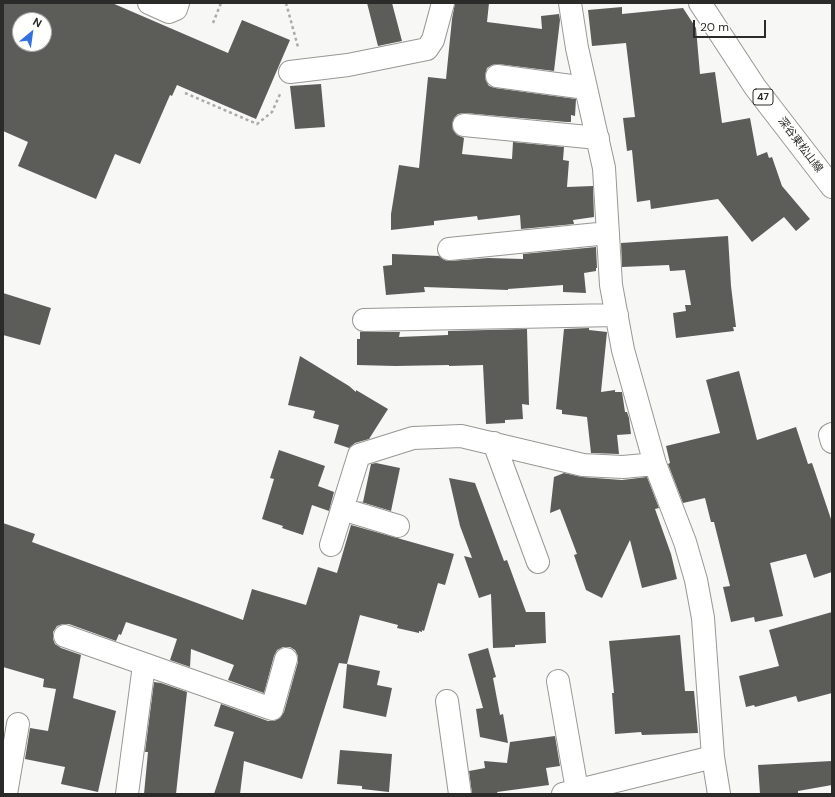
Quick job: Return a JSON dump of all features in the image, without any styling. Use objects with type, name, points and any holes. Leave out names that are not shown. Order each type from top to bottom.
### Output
[{"type":"street","points":[[149,3],[169,12],[176,9],[178,3]]},
{"type":"street","points":[[290,72],[348,65],[427,48],[433,40],[443,3]]},
{"type":"street","points":[[570,3],[586,88],[604,168],[611,285],[623,350],[655,464],[685,542],[696,580],[703,618],[713,756],[719,794]]},
{"type":"street","name":"深谷東松山線","points":[[700,3],[755,87],[832,188]]},
{"type":"street","points":[[497,76],[586,88]]},
{"type":"street","points":[[464,125],[598,138]]},
{"type":"street","points":[[449,249],[608,233]]},
{"type":"street","points":[[364,320],[617,315]]},
{"type":"street","points":[[832,434],[830,435],[832,442]]},
{"type":"street","points":[[331,545],[359,455],[413,438],[462,436],[583,465],[623,467],[655,464]]},
{"type":"street","points":[[494,443],[538,562]]},
{"type":"street","points":[[342,509],[398,526]]},
{"type":"street","points":[[65,636],[272,709],[286,660]]},
{"type":"street","points":[[127,794],[144,665]]},
{"type":"street","points":[[558,681],[570,792],[713,756]]},
{"type":"street","points":[[447,701],[460,794]]},
{"type":"street","points":[[6,794],[18,724]]},
{"type":"path","points":[[213,23],[221,3]]},
{"type":"path","points":[[185,93],[257,124],[272,112],[298,55],[298,46],[286,3]]},
{"type":"building","points":[[3,3],[112,3],[228,53],[242,20],[290,40],[256,119],[177,85],[172,96],[170,95],[140,164],[115,154],[96,199],[18,166],[28,142],[3,131]]},
{"type":"building","points":[[367,3],[392,3],[402,41],[378,46]]},
{"type":"building","points":[[455,3],[489,3],[487,22],[542,29],[541,16],[559,14],[560,20],[554,71],[498,64],[487,68],[485,75],[489,86],[495,88],[576,99],[575,116],[571,115],[571,122],[465,113],[458,114],[454,118],[452,124],[453,130],[457,135],[464,138],[462,154],[512,159],[513,142],[564,147],[563,160],[569,161],[567,187],[593,186],[594,217],[573,220],[574,224],[521,229],[520,215],[478,220],[477,216],[434,221],[434,225],[391,230],[391,214],[399,165],[419,168],[428,77],[446,79]]},
{"type":"building","points":[[622,7],[622,14],[683,8],[696,28],[700,74],[715,72],[722,123],[750,118],[757,156],[767,152],[769,158],[772,157],[782,186],[810,219],[796,231],[784,217],[752,242],[718,199],[651,209],[650,200],[637,202],[632,150],[627,151],[623,118],[635,117],[626,43],[592,46],[588,10]]},
{"type":"building","points":[[321,84],[325,127],[295,129],[290,86]]},
{"type":"building","points":[[728,236],[731,286],[736,327],[733,327],[734,331],[676,338],[673,313],[686,311],[685,305],[691,305],[685,270],[670,271],[669,265],[622,267],[621,243]]},
{"type":"building","points":[[596,247],[596,271],[584,273],[586,293],[563,292],[563,285],[508,290],[424,287],[425,292],[386,295],[383,266],[392,265],[392,254],[439,256],[444,260],[450,261],[488,258],[523,259],[523,254]]},
{"type":"building","points":[[3,293],[51,308],[40,345],[3,335]]},
{"type":"building","points":[[589,328],[589,330],[607,332],[601,392],[615,390],[615,392],[622,392],[625,412],[627,412],[629,418],[631,434],[617,435],[619,454],[591,453],[587,417],[562,414],[562,410],[556,409],[564,329]]},
{"type":"building","points":[[527,329],[529,405],[522,404],[523,419],[505,420],[505,423],[486,424],[483,365],[357,365],[357,339],[360,339],[360,332],[400,332],[399,337],[448,335],[448,331]]},
{"type":"building","points":[[300,356],[349,386],[356,392],[356,390],[388,409],[369,439],[355,443],[349,448],[334,443],[339,425],[313,418],[315,411],[288,405]]},
{"type":"building","points":[[739,371],[757,440],[796,427],[808,464],[812,463],[832,522],[832,572],[814,578],[806,554],[770,563],[783,616],[755,622],[754,617],[731,622],[723,587],[730,586],[714,522],[711,522],[705,498],[683,503],[668,464],[670,463],[666,446],[720,433],[706,380]]},
{"type":"building","points":[[279,450],[325,466],[318,486],[334,492],[329,511],[312,505],[303,535],[262,519],[274,479],[270,478]]},
{"type":"building","points":[[376,463],[400,468],[391,511],[358,501],[363,502],[371,464]]},
{"type":"building","points":[[564,473],[582,477],[622,480],[647,477],[659,508],[655,509],[671,554],[677,579],[642,588],[630,540],[602,598],[586,590],[574,555],[577,554],[560,509],[550,513],[554,477]]},
{"type":"building","points":[[449,478],[475,483],[504,561],[507,560],[526,612],[545,612],[546,643],[493,648],[491,594],[479,598],[464,556],[472,558],[460,526]]},
{"type":"building","points":[[3,523],[35,534],[32,542],[243,620],[252,589],[306,605],[318,567],[337,573],[351,525],[454,554],[445,585],[438,583],[424,631],[419,631],[419,633],[397,628],[398,625],[360,615],[347,664],[339,663],[302,779],[244,761],[240,794],[214,794],[234,732],[214,726],[221,704],[268,721],[274,721],[280,718],[284,712],[298,662],[298,656],[295,650],[290,647],[283,647],[277,650],[264,693],[228,680],[234,665],[191,649],[190,667],[170,660],[177,639],[126,622],[121,635],[119,634],[116,641],[69,624],[57,626],[53,632],[55,644],[61,648],[81,655],[73,698],[116,711],[98,792],[61,784],[65,767],[25,759],[30,728],[48,731],[56,689],[43,687],[44,679],[3,667]]},
{"type":"building","points":[[832,612],[832,693],[798,702],[796,696],[755,707],[754,705],[746,707],[739,676],[779,666],[769,630]]},
{"type":"building","points":[[680,635],[685,691],[694,691],[698,733],[642,735],[641,732],[615,734],[612,693],[614,693],[609,641]]},
{"type":"building","points":[[488,648],[496,677],[493,678],[500,715],[503,714],[508,743],[480,737],[476,709],[483,708],[468,654]]},
{"type":"building","points":[[347,664],[380,671],[377,685],[392,688],[386,717],[343,708]]},
{"type":"building","points":[[154,682],[187,692],[176,794],[144,794],[148,752],[145,752]]},
{"type":"building","points":[[555,736],[560,766],[546,768],[549,785],[497,792],[498,794],[472,794],[469,771],[485,768],[484,761],[507,763],[510,742]]},
{"type":"building","points":[[340,750],[392,754],[389,792],[362,789],[362,786],[337,784]]},
{"type":"building","points":[[832,761],[832,785],[798,791],[798,794],[760,794],[758,765]]}]
